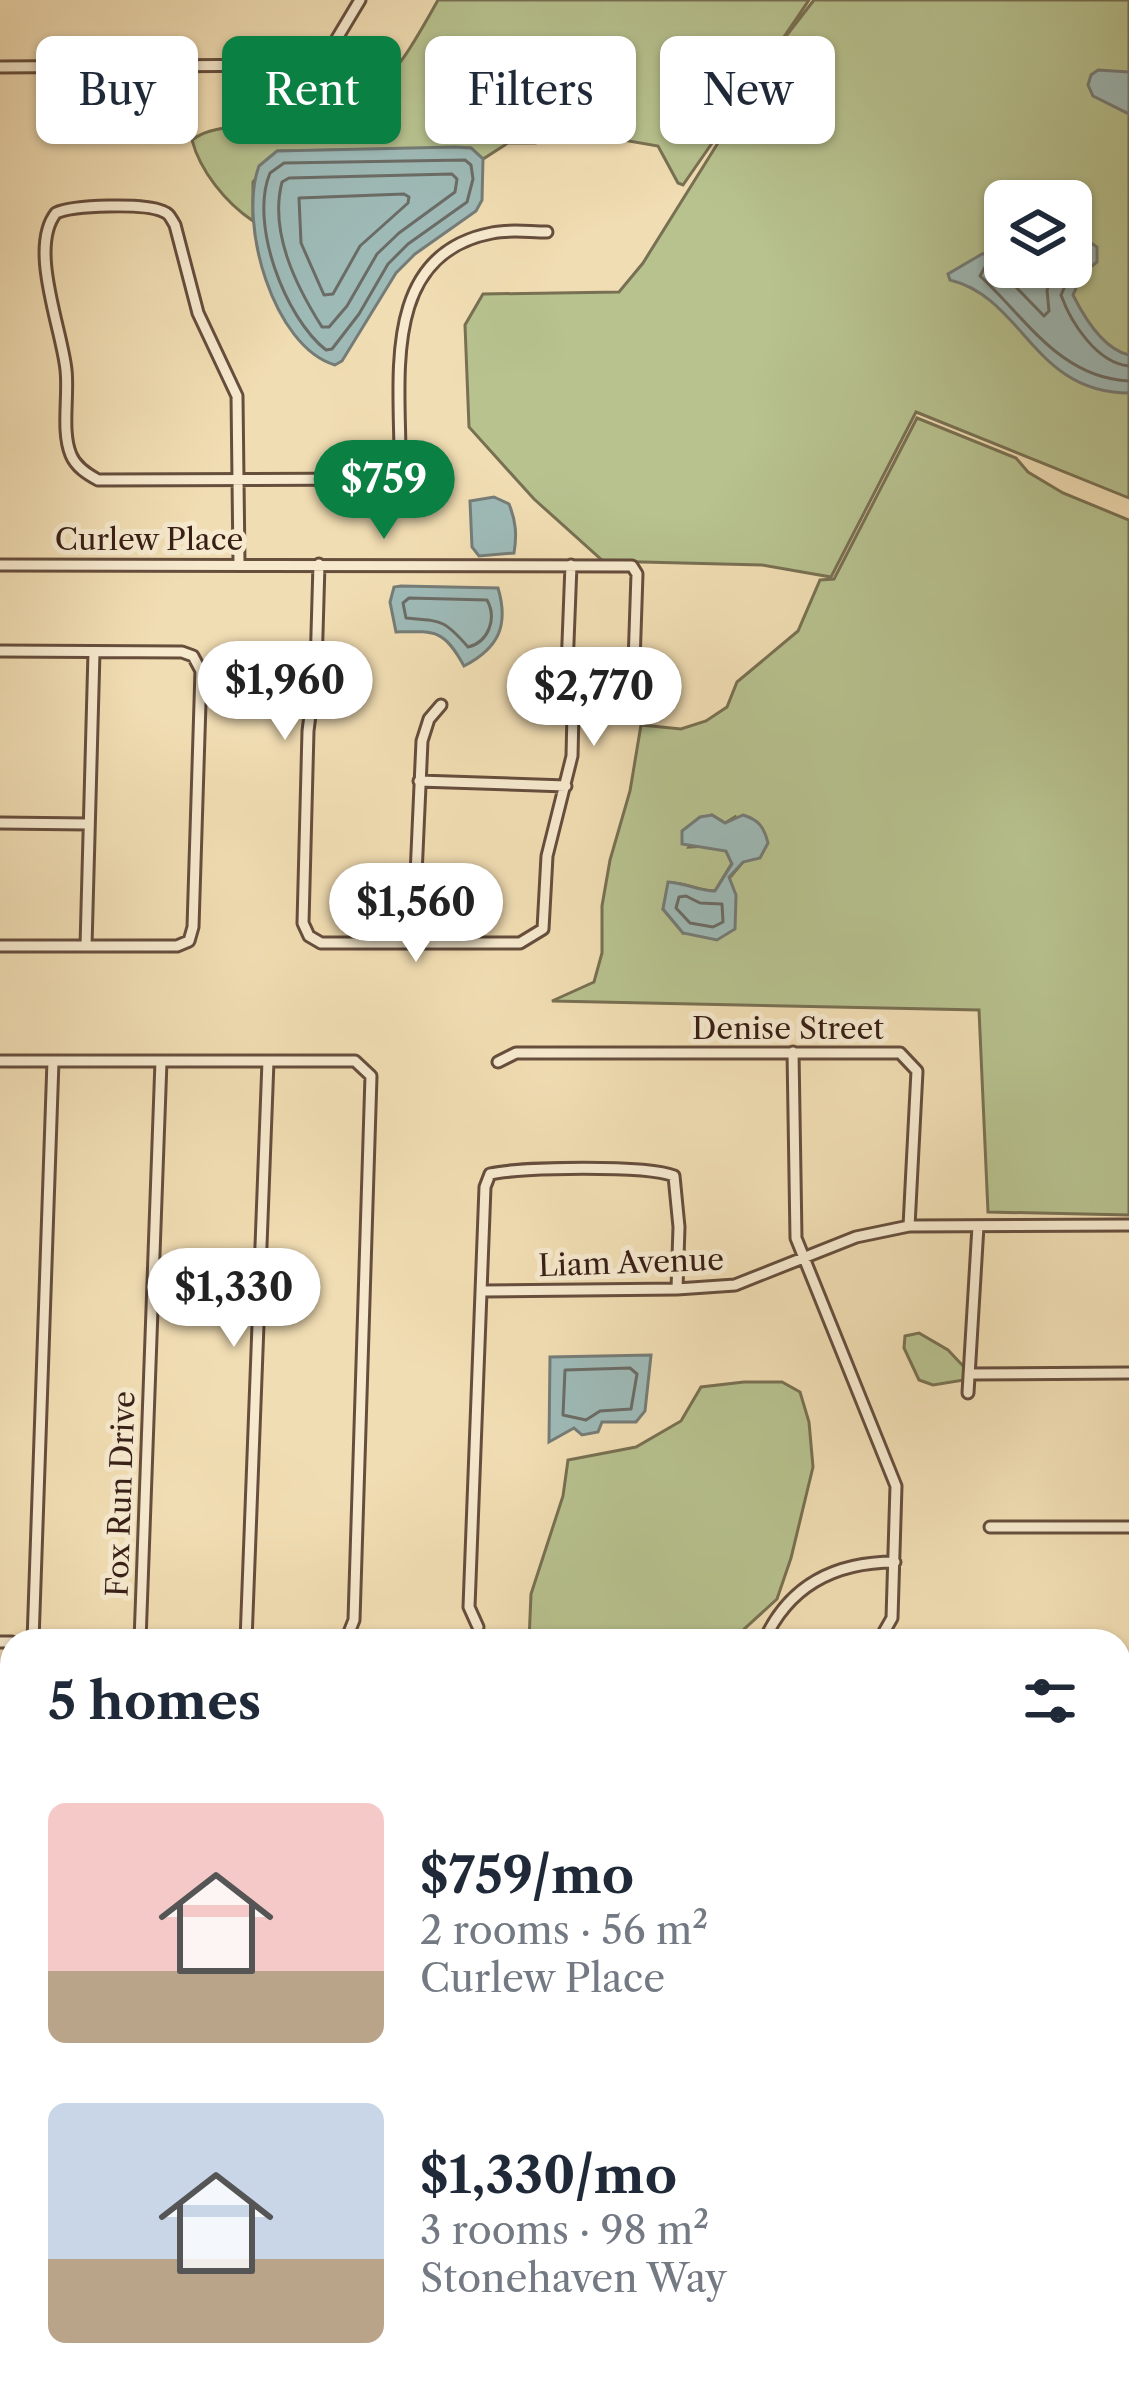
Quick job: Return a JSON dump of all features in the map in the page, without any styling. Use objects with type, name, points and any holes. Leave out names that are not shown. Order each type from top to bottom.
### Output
[{"type":"street","points":[[0,68],[309,63],[330,50],[360,0]]},
{"type":"street","points":[[239,563],[240,479],[239,406],[234,384],[198,313],[175,224],[166,212],[153,209],[74,207],[56,213],[47,226],[51,305],[65,364],[69,451],[98,480],[240,479],[374,479],[388,476],[400,458],[402,325],[426,272],[454,248],[485,235],[548,232]]},
{"type":"street","points":[[319,564],[302,923],[309,936],[321,943],[520,943],[543,929],[547,856],[571,763],[573,713],[567,668],[571,565]]},
{"type":"street","name":"Curlew Place","points":[[0,565],[632,566],[636,570],[634,663]]},
{"type":"street","points":[[0,651],[182,652],[195,659],[201,671],[189,940],[177,946],[0,946]]},
{"type":"street","points":[[86,946],[94,652]]},
{"type":"street","points":[[413,942],[423,734],[441,705]]},
{"type":"street","points":[[419,782],[566,786]]},
{"type":"street","points":[[0,823],[88,824]]},
{"type":"street","points":[[793,1052],[795,1228],[803,1259],[898,1495],[892,1618],[886,1629]]},
{"type":"street","name":"Denise Street","points":[[498,1062],[516,1054],[905,1055],[915,1066],[909,1226]]},
{"type":"street","points":[[0,1061],[355,1061],[368,1071],[374,1082],[355,1620],[351,1629]]},
{"type":"street","points":[[33,1629],[53,1061]]},
{"type":"street","name":"Fox Run Drive","points":[[140,1629],[161,1061]]},
{"type":"street","points":[[246,1629],[268,1061]]},
{"type":"street","points":[[478,1627],[469,1607],[485,1187],[490,1174],[649,1171],[674,1176],[679,1227],[677,1289]]},
{"type":"street","name":"Liam Avenue","points":[[484,1291],[735,1285],[856,1237],[909,1226],[1129,1225]]},
{"type":"street","points":[[968,1393],[978,1226]]},
{"type":"street","points":[[969,1374],[1129,1373]]},
{"type":"street","points":[[990,1527],[1129,1527]]},
{"type":"street","points":[[771,1629],[782,1610],[819,1577],[853,1564],[895,1562]]},
{"type":"green space","points":[[438,0],[809,0],[785,36],[660,36],[660,144],[711,144],[683,185],[658,146],[636,142],[636,36],[425,36],[425,144],[506,144],[483,159],[471,148],[278,151],[253,182],[253,221],[215,185],[201,163],[194,144],[198,144],[199,135],[214,130],[222,129],[222,144],[401,144],[403,58]]},
{"type":"green space","points":[[814,0],[1129,0],[1129,498],[916,412],[831,577],[762,565],[603,561],[534,499],[469,427],[465,325],[483,294],[619,292],[643,263],[717,144],[835,144],[835,36],[786,36]]},
{"type":"green space","points":[[917,418],[1016,458],[1028,472],[1063,493],[1129,520],[1129,1215],[988,1212],[979,1010],[552,1001],[594,982],[602,953],[602,906],[610,860],[630,791],[641,725],[681,729],[727,707],[737,682],[798,631],[820,580],[834,579]],"holes":[[[712,815],[725,823],[735,817],[743,862],[683,933],[663,909],[669,883],[715,891],[732,863],[726,851],[689,847]]]},
{"type":"green space","points":[[919,1333],[948,1350],[965,1368],[964,1380],[933,1385],[919,1380],[904,1348],[905,1336]]},
{"type":"green space","points":[[782,1382],[800,1392],[809,1422],[813,1467],[777,1599],[744,1629],[530,1629],[531,1594],[563,1496],[568,1460],[636,1447],[681,1421],[701,1387]]},
{"type":"water","points":[[1098,70],[1129,72],[1129,114],[1093,96],[1088,85]]},
{"type":"water","points":[[471,148],[483,159],[482,200],[476,211],[396,273],[342,361],[335,365],[313,354],[278,309],[257,249],[253,218],[259,166],[277,151]]},
{"type":"water","points":[[1092,244],[1097,247],[1097,262],[1092,266]]},
{"type":"water","points":[[982,254],[984,288],[1076,288],[1073,295],[1089,322],[1103,339],[1129,355],[1129,393],[1097,389],[1071,378],[996,305],[950,280],[948,274]]},
{"type":"water","points":[[494,497],[509,504],[514,553],[479,556],[472,547],[470,501]]},
{"type":"water","points":[[394,587],[498,588],[501,624],[493,643],[464,666],[437,635],[396,632],[390,602]]},
{"type":"water","points":[[712,815],[725,823],[743,815],[753,819],[763,828],[768,843],[760,858],[743,862],[729,877],[736,895],[735,929],[717,940],[683,933],[663,909],[668,882],[715,891],[732,864],[726,851],[682,844],[682,831],[700,817]]},
{"type":"water","points":[[651,1355],[645,1411],[636,1422],[602,1422],[598,1432],[582,1435],[574,1428],[549,1442],[550,1357]]}]
